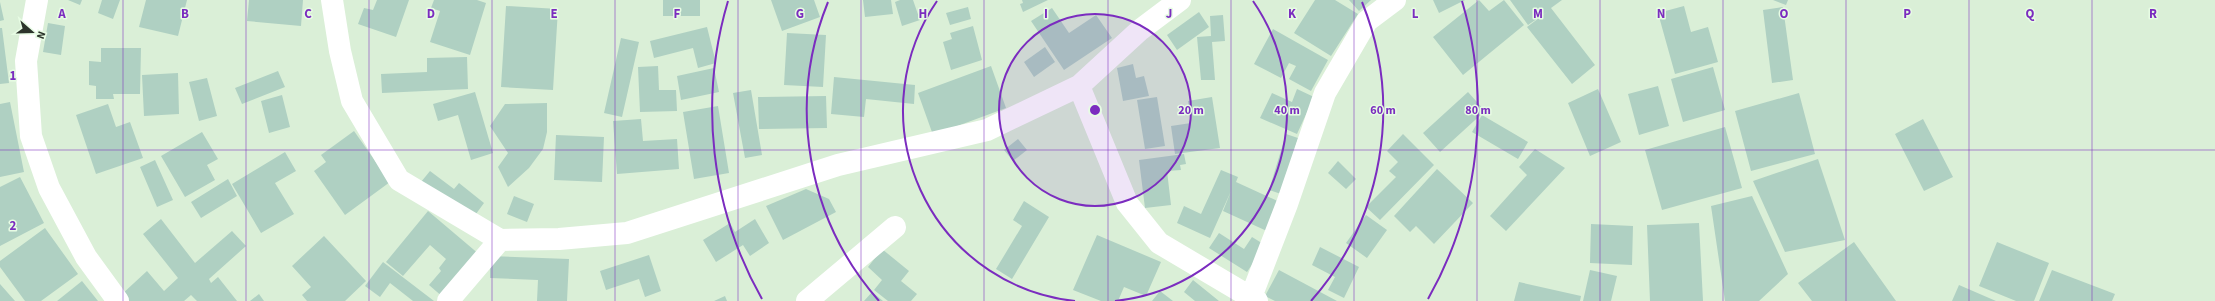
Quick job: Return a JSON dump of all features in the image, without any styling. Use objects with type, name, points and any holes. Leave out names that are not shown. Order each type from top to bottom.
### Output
[{"type":"street","points":[[37,0],[26,61],[31,136],[53,195],[86,257],[118,301]]},
{"type":"street","points":[[332,0],[340,50],[352,101],[399,180],[500,240],[559,239],[627,233],[838,165],[987,130],[1078,86],[1135,34],[1180,0]]},
{"type":"street","points":[[1078,86],[1127,203],[1159,243],[1254,299],[1325,93],[1366,21],[1395,0]]},
{"type":"street","points":[[807,301],[895,227]]},
{"type":"street","points":[[448,301],[500,240]]},
{"type":"building","points":[[68,0],[82,0],[80,5]]},
{"type":"building","points":[[102,0],[120,0],[113,19],[98,13]]},
{"type":"building","points":[[146,0],[187,0],[178,36],[139,27]]},
{"type":"building","points":[[249,0],[303,0],[301,26],[247,21]]},
{"type":"building","points":[[377,0],[409,0],[396,37],[358,24],[364,8],[373,10]]},
{"type":"building","points":[[434,0],[477,0],[486,3],[470,55],[430,42],[440,11],[431,8]]},
{"type":"building","points":[[663,0],[700,0],[700,16],[663,16]]},
{"type":"building","points":[[771,0],[814,0],[820,17],[782,31]]},
{"type":"building","points":[[863,0],[891,0],[893,14],[865,17]]},
{"type":"building","points":[[900,0],[913,0],[920,20],[902,26],[895,2]]},
{"type":"building","points":[[1022,0],[1048,0],[1023,12],[1020,4],[1023,3]]},
{"type":"building","points":[[1315,0],[1335,0],[1358,14],[1331,56],[1294,33]]},
{"type":"building","points":[[1349,0],[1371,0],[1359,11]]},
{"type":"building","points":[[1433,0],[1465,0],[1439,13]]},
{"type":"building","points":[[1479,0],[1489,11],[1504,0],[1524,25],[1463,75],[1433,37]]},
{"type":"building","points":[[1510,0],[1562,0],[1551,8],[1595,65],[1572,84],[1527,27],[1547,12],[1528,25]]},
{"type":"building","points":[[1773,0],[1788,0],[1786,5]]},
{"type":"building","points":[[0,2],[4,20],[0,21]]},
{"type":"building","points":[[506,6],[558,9],[553,90],[501,87]]},
{"type":"building","points":[[1684,6],[1691,32],[1708,27],[1718,62],[1675,74],[1658,13]]},
{"type":"building","points":[[968,7],[971,19],[950,25],[946,13]]},
{"type":"building","points":[[1783,7],[1793,80],[1772,83],[1763,10]]},
{"type":"building","points":[[1052,8],[1069,33],[1096,15],[1112,38],[1064,70],[1031,21]]},
{"type":"building","points":[[1199,12],[1209,27],[1177,50],[1167,35]]},
{"type":"building","points":[[1223,15],[1225,41],[1212,42],[1215,80],[1201,80],[1197,37],[1211,36],[1210,16]]},
{"type":"building","points":[[48,23],[65,26],[61,55],[43,52]]},
{"type":"building","points":[[973,26],[982,60],[951,70],[943,42],[952,39],[950,33]]},
{"type":"building","points":[[707,27],[716,63],[698,68],[693,48],[654,58],[650,41]]},
{"type":"building","points":[[0,28],[2,28],[9,83],[0,84]]},
{"type":"building","points":[[1273,29],[1328,60],[1311,91],[1289,79],[1296,66],[1289,63],[1281,78],[1254,64]]},
{"type":"building","points":[[787,33],[826,35],[823,87],[784,85]]},
{"type":"building","points":[[621,38],[639,42],[622,117],[604,113]]},
{"type":"building","points":[[1045,47],[1055,62],[1034,77],[1024,62]]},
{"type":"building","points":[[101,48],[141,48],[140,94],[113,94],[114,99],[96,99],[96,86],[89,85],[89,61],[101,62]]},
{"type":"building","points":[[467,57],[468,89],[382,93],[381,74],[427,72],[427,58]]},
{"type":"building","points":[[1133,64],[1136,78],[1144,76],[1149,96],[1123,101],[1117,68]]},
{"type":"building","points":[[658,66],[659,90],[676,90],[677,111],[640,112],[638,67]]},
{"type":"building","points":[[991,66],[1006,108],[933,135],[918,93]]},
{"type":"building","points":[[1713,67],[1725,110],[1683,122],[1671,79]]},
{"type":"building","points":[[714,68],[719,92],[681,100],[677,76]]},
{"type":"building","points":[[278,71],[285,87],[242,104],[235,88]]},
{"type":"building","points":[[178,73],[179,114],[144,116],[142,75]]},
{"type":"building","points":[[834,77],[915,85],[914,104],[866,99],[864,117],[831,114]]},
{"type":"building","points":[[207,78],[217,116],[199,121],[189,82]]},
{"type":"building","points":[[1658,86],[1669,126],[1639,135],[1628,94]]},
{"type":"building","points":[[1297,89],[1314,97],[1297,134],[1260,118],[1272,93],[1292,102]]},
{"type":"building","points":[[1598,89],[1621,142],[1590,156],[1568,103]]},
{"type":"building","points":[[751,90],[762,155],[745,158],[733,93]]},
{"type":"building","points":[[475,92],[493,153],[471,160],[458,115],[438,121],[433,104]]},
{"type":"building","points":[[1468,92],[1485,111],[1440,152],[1423,133]]},
{"type":"building","points":[[1799,93],[1815,154],[1751,171],[1735,111]]},
{"type":"building","points":[[282,95],[290,127],[269,133],[261,101]]},
{"type":"building","points":[[826,96],[827,128],[759,129],[758,97]]},
{"type":"building","points":[[1157,97],[1165,146],[1145,149],[1137,100]]},
{"type":"building","points":[[1212,97],[1220,148],[1175,154],[1171,126],[1191,123],[1188,101]]},
{"type":"building","points":[[10,102],[24,172],[0,177],[0,104]]},
{"type":"building","points":[[547,103],[547,132],[543,149],[529,168],[508,187],[498,167],[508,153],[490,126],[505,104]]},
{"type":"building","points":[[108,104],[116,127],[130,122],[143,158],[96,174],[76,115]]},
{"type":"building","points":[[718,106],[729,173],[694,179],[683,112]]},
{"type":"building","points":[[1482,115],[1528,142],[1518,159],[1472,132]]},
{"type":"building","points":[[641,119],[643,141],[677,139],[679,169],[617,174],[613,121]]},
{"type":"building","points":[[1923,119],[1953,177],[1924,191],[1895,134]]},
{"type":"building","points":[[1725,127],[1742,188],[1662,210],[1645,150]]},
{"type":"building","points":[[354,131],[390,182],[345,215],[314,171],[326,162],[321,155]]},
{"type":"building","points":[[202,132],[218,159],[207,165],[215,180],[185,197],[161,156]]},
{"type":"building","points":[[1286,134],[1298,138],[1281,194],[1269,190]]},
{"type":"building","points":[[1403,134],[1434,165],[1380,220],[1366,207],[1396,177],[1389,171],[1398,162],[1387,151]]},
{"type":"building","points":[[556,135],[604,137],[602,182],[554,180]]},
{"type":"building","points":[[1018,139],[1027,150],[1013,161],[1004,150]]},
{"type":"building","points":[[1535,149],[1565,168],[1506,231],[1490,216],[1527,175],[1519,167]]},
{"type":"building","points":[[285,152],[296,171],[275,183],[294,214],[261,233],[232,184]]},
{"type":"building","points":[[1184,154],[1186,164],[1180,165],[1181,170],[1167,171],[1171,205],[1145,208],[1139,160]]},
{"type":"building","points":[[1818,159],[1845,240],[1785,252],[1753,181]]},
{"type":"building","points":[[155,160],[173,200],[157,207],[140,167]]},
{"type":"building","points":[[1338,161],[1356,179],[1346,189],[1328,173]]},
{"type":"building","points":[[1437,169],[1473,203],[1434,244],[1416,226],[1410,232],[1394,216]]},
{"type":"building","points":[[1221,170],[1238,177],[1236,182],[1282,203],[1269,232],[1223,211],[1231,191],[1210,238],[1177,223],[1184,206],[1201,214]]},
{"type":"building","points":[[430,171],[454,189],[459,183],[484,203],[473,218],[421,182]]},
{"type":"building","points":[[20,177],[44,223],[0,246],[0,187]]},
{"type":"building","points":[[228,179],[237,196],[201,218],[191,202]]},
{"type":"building","points":[[806,189],[829,199],[836,212],[783,240],[766,206]]},
{"type":"building","points":[[514,196],[534,204],[527,222],[507,214]]},
{"type":"building","points":[[1752,196],[1788,274],[1759,301],[1725,301],[1711,206]]},
{"type":"building","points":[[1024,201],[1049,217],[1012,279],[996,269],[1022,226],[1013,220]]},
{"type":"building","points":[[428,211],[480,255],[444,298],[429,285],[441,271],[439,268],[446,259],[430,245],[403,276],[386,262]]},
{"type":"building","points":[[1366,215],[1387,230],[1367,258],[1346,243]]},
{"type":"building","points":[[161,219],[195,263],[232,231],[246,246],[209,279],[211,283],[218,277],[237,301],[197,301],[191,295],[184,301],[126,301],[121,295],[147,271],[164,291],[178,278],[143,234]]},
{"type":"building","points":[[755,219],[769,243],[750,256],[743,245],[716,262],[703,240],[730,223],[735,232]]},
{"type":"building","points":[[1699,223],[1703,301],[1650,301],[1647,225]]},
{"type":"building","points":[[1591,224],[1633,226],[1632,265],[1590,263]]},
{"type":"building","points":[[45,228],[78,274],[41,301],[25,301],[0,267],[0,261]]},
{"type":"building","points":[[1219,233],[1244,249],[1252,237],[1265,245],[1247,272],[1209,248]]},
{"type":"building","points":[[1097,235],[1161,262],[1146,296],[1124,287],[1118,301],[1101,301],[1073,290]]},
{"type":"building","points":[[324,236],[366,281],[345,301],[307,301],[302,295],[311,287],[292,266]]},
{"type":"building","points":[[1854,242],[1896,301],[1812,301],[1798,283]]},
{"type":"building","points":[[1997,242],[2049,263],[2034,301],[2016,301],[1979,286]]},
{"type":"building","points":[[1320,247],[1359,267],[1344,298],[1328,290],[1335,277],[1312,265]]},
{"type":"building","points":[[882,249],[909,271],[901,281],[917,294],[911,301],[888,301],[874,290],[882,280],[868,267]]},
{"type":"building","points":[[649,255],[661,291],[645,297],[639,279],[606,290],[600,271]]},
{"type":"building","points":[[490,256],[569,259],[567,301],[537,301],[538,280],[490,278]]},
{"type":"building","points":[[383,262],[434,301],[413,301],[390,283],[380,297],[365,286]]},
{"type":"building","points":[[1279,270],[1337,301],[1275,301],[1265,296]]},
{"type":"building","points":[[1590,270],[1617,276],[1611,301],[1583,301]]},
{"type":"building","points":[[2052,270],[2115,294],[2112,301],[2039,301]]},
{"type":"building","points":[[1193,280],[1219,301],[1195,301],[1184,292]]},
{"type":"building","points":[[82,281],[98,301],[57,301]]},
{"type":"building","points":[[1519,282],[1581,296],[1580,301],[1514,301]]},
{"type":"building","points":[[0,284],[15,301],[0,301]]},
{"type":"building","points":[[1959,285],[1996,301],[1952,301]]},
{"type":"building","points":[[1160,291],[1173,301],[1152,301]]},
{"type":"building","points":[[872,292],[883,301],[864,301]]},
{"type":"building","points":[[259,294],[264,301],[250,301]]},
{"type":"building","points":[[725,296],[727,301],[714,301]]}]
